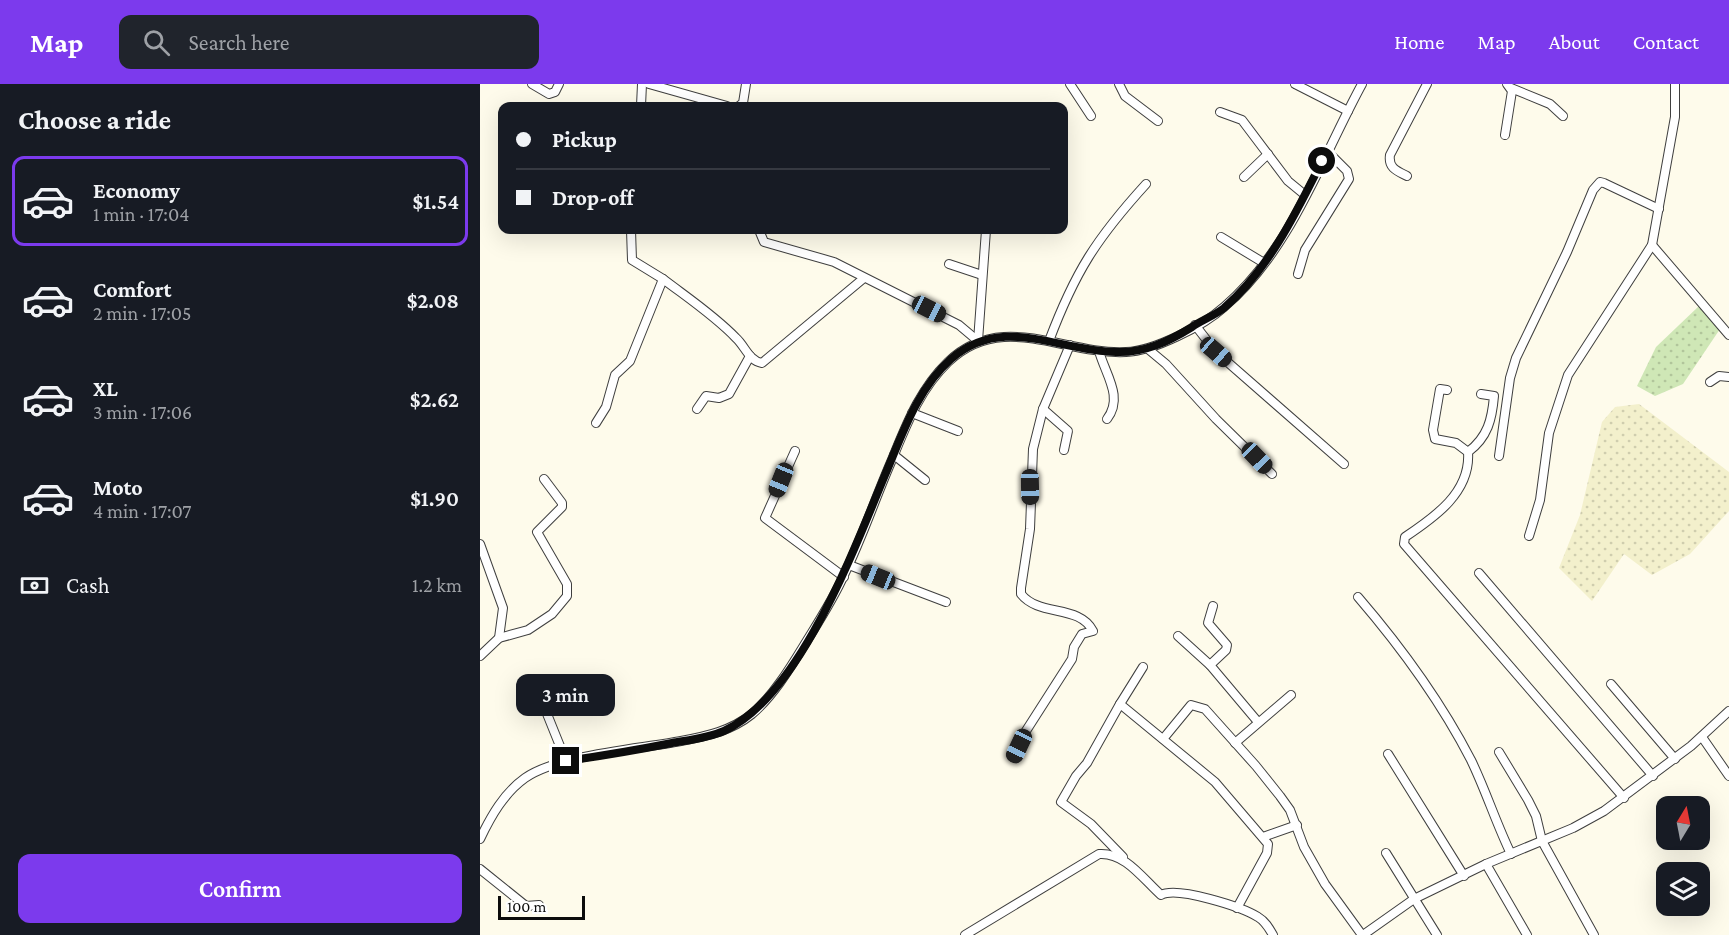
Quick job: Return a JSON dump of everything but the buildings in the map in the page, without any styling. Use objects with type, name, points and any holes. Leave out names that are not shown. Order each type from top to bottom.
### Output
[{"type":"street","points":[[532,84],[549,94],[555,92],[559,84]]},
{"type":"street","points":[[641,102],[642,84],[712,102]]},
{"type":"street","points":[[743,102],[746,84]]},
{"type":"street","points":[[1070,84],[1091,116]]},
{"type":"street","points":[[1119,84],[1125,96],[1158,122]]},
{"type":"street","points":[[1295,84],[1348,111]]},
{"type":"street","points":[[1407,176],[1393,169],[1389,163],[1390,155],[1427,84]]},
{"type":"street","points":[[1529,536],[1540,500],[1551,427],[1568,375],[1652,245],[1675,117],[1675,84]]},
{"type":"street","points":[[480,839],[483,823],[523,779],[538,770],[566,761],[707,736],[736,725],[753,713],[791,666],[844,577],[912,413],[935,376],[962,350],[978,341],[1006,337],[1049,341],[1099,351],[1129,352],[1148,349],[1222,309],[1264,263],[1284,234],[1348,111],[1359,85]]},
{"type":"street","points":[[1505,135],[1509,86],[1550,104],[1563,116]]},
{"type":"street","points":[[1220,112],[1242,120],[1288,181],[1305,195]]},
{"type":"street","points":[[1298,274],[1305,250],[1349,179],[1347,171],[1327,152]]},
{"type":"street","points":[[1244,177],[1268,154]]},
{"type":"street","points":[[1499,456],[1510,378],[1516,358],[1560,269],[1593,190],[1600,182],[1604,183],[1659,209]]},
{"type":"street","points":[[1049,341],[1065,299],[1088,255],[1117,215],[1146,184]]},
{"type":"street","points":[[631,234],[632,260],[663,279],[725,327],[757,362],[768,360],[864,278]]},
{"type":"street","points":[[761,234],[764,242],[827,260],[864,278],[959,325],[978,341]]},
{"type":"street","points":[[978,341],[986,234]]},
{"type":"street","points":[[1221,237],[1264,263]]},
{"type":"street","points":[[1652,245],[1688,290],[1729,335]]},
{"type":"street","points":[[949,264],[982,275]]},
{"type":"street","points":[[596,423],[606,407],[615,375],[630,361],[663,279]]},
{"type":"street","points":[[1195,325],[1216,352],[1344,464]]},
{"type":"street","points":[[1014,757],[1024,734],[1072,659],[1074,647],[1082,634],[1093,631],[1084,620],[1031,603],[1021,594],[1030,529],[1031,466],[1043,409],[1070,345]]},
{"type":"street","points":[[1148,349],[1166,364],[1216,419],[1272,474]]},
{"type":"street","points":[[1099,351],[1105,373],[1116,394],[1115,409],[1107,419]]},
{"type":"street","points":[[697,409],[706,396],[719,398],[729,394],[750,356]]},
{"type":"street","points":[[1710,382],[1719,376],[1729,377]]},
{"type":"street","points":[[1447,390],[1440,389],[1433,430],[1435,439],[1456,443],[1468,452],[1469,465],[1463,481],[1451,500],[1431,519],[1405,537],[1404,544],[1624,798]]},
{"type":"street","points":[[1468,452],[1478,445],[1489,428],[1493,411],[1494,396],[1481,394]]},
{"type":"street","points":[[1043,409],[1068,431],[1064,450]]},
{"type":"street","points":[[912,413],[958,431]]},
{"type":"street","points":[[795,451],[765,518],[844,577]]},
{"type":"street","points":[[894,455],[925,480]]},
{"type":"street","points":[[480,656],[499,638],[528,630],[552,614],[568,591],[567,584],[537,532],[562,507],[562,503],[544,479]]},
{"type":"street","points":[[480,544],[503,608],[499,638]]},
{"type":"street","points":[[849,565],[946,602]]},
{"type":"street","points":[[1479,573],[1653,776]]},
{"type":"street","points":[[1358,597],[1415,668],[1453,728],[1481,782],[1511,854]]},
{"type":"street","points":[[1210,665],[1227,647],[1208,623],[1212,606]]},
{"type":"street","points":[[1178,636],[1210,665],[1258,722]]},
{"type":"street","points":[[1143,667],[1088,764],[1076,776],[1061,802],[1091,824],[1146,880],[1167,892],[1185,894],[1237,908],[1257,916],[1273,935]]},
{"type":"street","points":[[1611,684],[1675,759]]},
{"type":"street","points":[[540,694],[566,761]]},
{"type":"street","points":[[1235,743],[1291,695]]},
{"type":"street","points":[[1120,704],[1215,782],[1268,844],[1267,853],[1237,908]]},
{"type":"street","points":[[1163,739],[1186,710],[1195,705],[1205,709],[1270,783],[1290,810],[1304,847],[1325,884],[1367,934],[1414,899],[1486,864],[1542,842],[1590,819],[1624,798],[1675,759],[1729,711]]},
{"type":"street","points":[[1702,737],[1729,776]]},
{"type":"street","points":[[1499,752],[1536,816],[1542,842],[1594,935]]},
{"type":"street","points":[[1388,754],[1464,876]]},
{"type":"street","points":[[1263,837],[1297,825]]},
{"type":"street","points":[[964,935],[1099,855],[1112,853],[1123,859],[1161,895],[1167,892]]},
{"type":"street","points":[[1386,853],[1437,935]]},
{"type":"street","points":[[1486,864],[1527,935]]},
{"type":"street","points":[[480,869],[526,906],[539,905]]},
{"type":"shaded area","points":[[1639,404],[1729,472],[1729,511],[1690,554],[1652,575],[1624,554],[1592,601],[1559,568],[1580,515],[1602,422],[1615,407]]},
{"type":"green space","points":[[1699,306],[1720,329],[1683,384],[1655,396],[1637,386],[1656,347]]},
{"type":"route","points":[[566,761],[707,736],[736,725],[753,713],[791,666],[834,596],[916,404],[935,376],[949,362],[962,350],[978,341],[998,337],[1031,338],[1114,352],[1138,351],[1170,340],[1222,309],[1246,285],[1278,244],[1322,161]]}]
